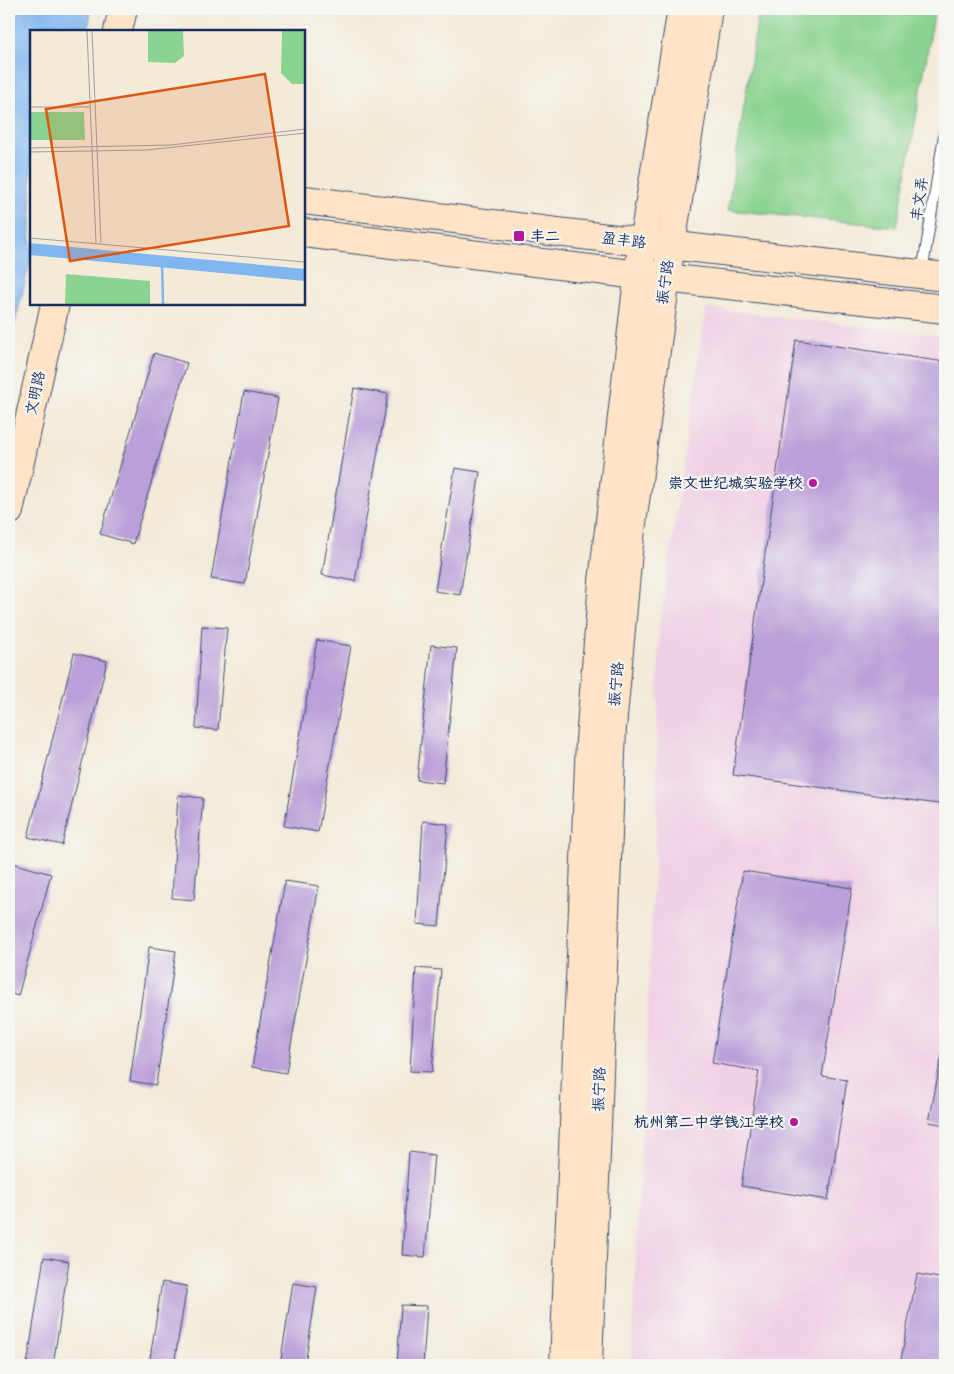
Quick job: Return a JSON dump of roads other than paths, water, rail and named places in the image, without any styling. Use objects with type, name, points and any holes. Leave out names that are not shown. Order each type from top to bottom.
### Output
[{"type":"street","points":[[118,30],[123,9]]},
{"type":"street","name":"振宁路","points":[[564,1365],[590,740],[603,581],[638,275],[682,9]]},
{"type":"street","name":"振宁路","points":[[588,1365],[612,728],[628,552],[666,277],[708,9]]},
{"type":"street","name":"盈丰路","points":[[305,200],[933,276]]},
{"type":"street","points":[[305,233],[638,275],[945,309]]},
{"type":"street","name":"文明路","points":[[9,511],[55,305]]},
{"type":"lane","name":"丰文弄","points":[[933,276],[945,129]]},
{"type":"water","points":[[19,9],[92,9],[87,30],[30,30],[30,262],[9,347],[9,55]]},
{"type":"place","name":"丰二","points":[[519,236]]},
{"type":"place","name":"崇文世纪城实验学校","points":[[813,483]]},
{"type":"place","name":"杭州第二中学钱江学校","points":[[794,1122]]}]
